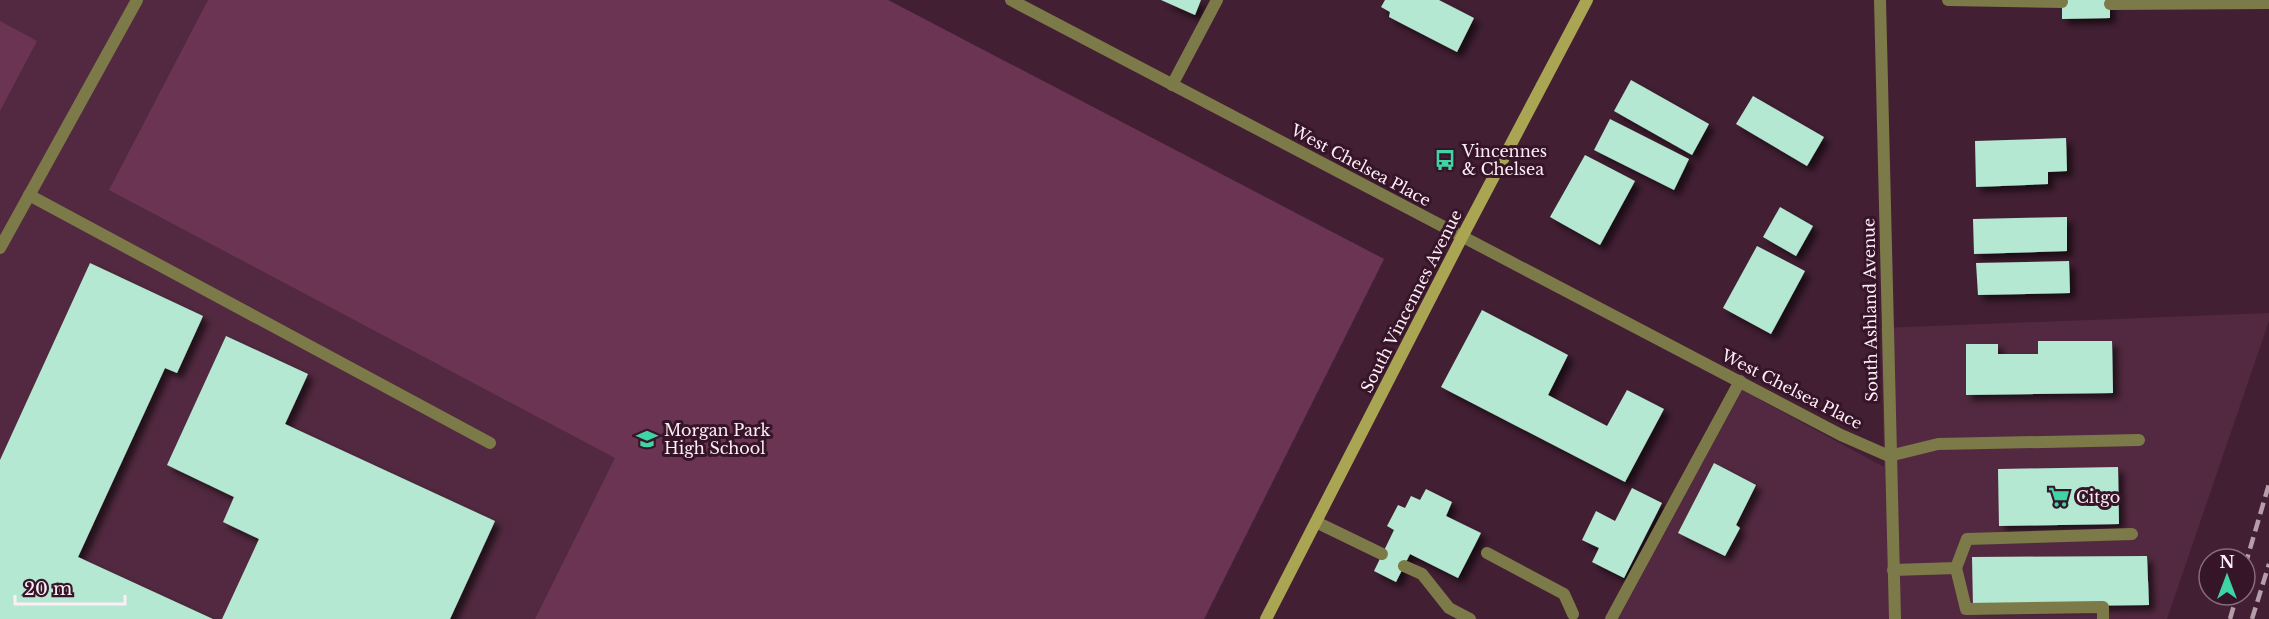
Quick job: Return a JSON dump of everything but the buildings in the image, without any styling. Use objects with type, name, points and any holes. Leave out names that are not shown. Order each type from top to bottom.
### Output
[{"type":"main road","name":"South Vincennes Avenue","points":[[1266,619],[1462,237],[1587,0]]},
{"type":"street","points":[[0,248],[136,0]]},
{"type":"street","name":"West Chelsea Place","points":[[1011,0],[1841,435],[1889,456]]},
{"type":"street","points":[[1172,85],[1217,0]]},
{"type":"street","name":"South Ashland Avenue","points":[[1880,0],[1889,456],[1895,619]]},
{"type":"street","points":[[1948,0],[2062,2]]},
{"type":"street","points":[[2110,4],[2269,3]]},
{"type":"street","points":[[29,195],[490,443]]},
{"type":"street","points":[[1611,619],[1740,381]]},
{"type":"street","points":[[1889,456],[1938,444],[2139,440]]},
{"type":"street","points":[[1316,522],[1382,554]]},
{"type":"street","points":[[2103,619],[2103,607],[1996,614],[1966,609],[1956,568],[1968,539],[2132,534]]},
{"type":"street","points":[[1486,553],[1563,594],[1574,617]]},
{"type":"street","points":[[1404,566],[1422,574],[1449,609],[1470,619]]},
{"type":"street","points":[[1893,570],[1956,568]]},
{"type":"shaded area","name":"Morgan Park High School","points":[[0,0],[888,0],[1384,259],[1204,619],[0,619]]},
{"type":"shaded area","name":"Morgan Park High School","points":[[208,0],[888,0],[1384,259],[1204,619],[535,619],[615,458],[109,190]]},
{"type":"shaded area","points":[[0,21],[37,41],[0,111]]},
{"type":"shaded area","points":[[2269,313],[2269,321],[2167,619],[1618,619],[1742,390],[1884,467],[1881,328]]},
{"type":"railway","points":[[2251,547],[2269,484]]},
{"type":"railway","points":[[2252,619],[2269,564]]},
{"type":"railway","points":[[2230,619],[2234,607]]},
{"type":"place","name":"Vincennes & Chelsea","points":[[1445,160]]},
{"type":"place","name":"Morgan Park High School","points":[[647,439]]},
{"type":"place","name":"Citgo","points":[[2059,497]]}]
